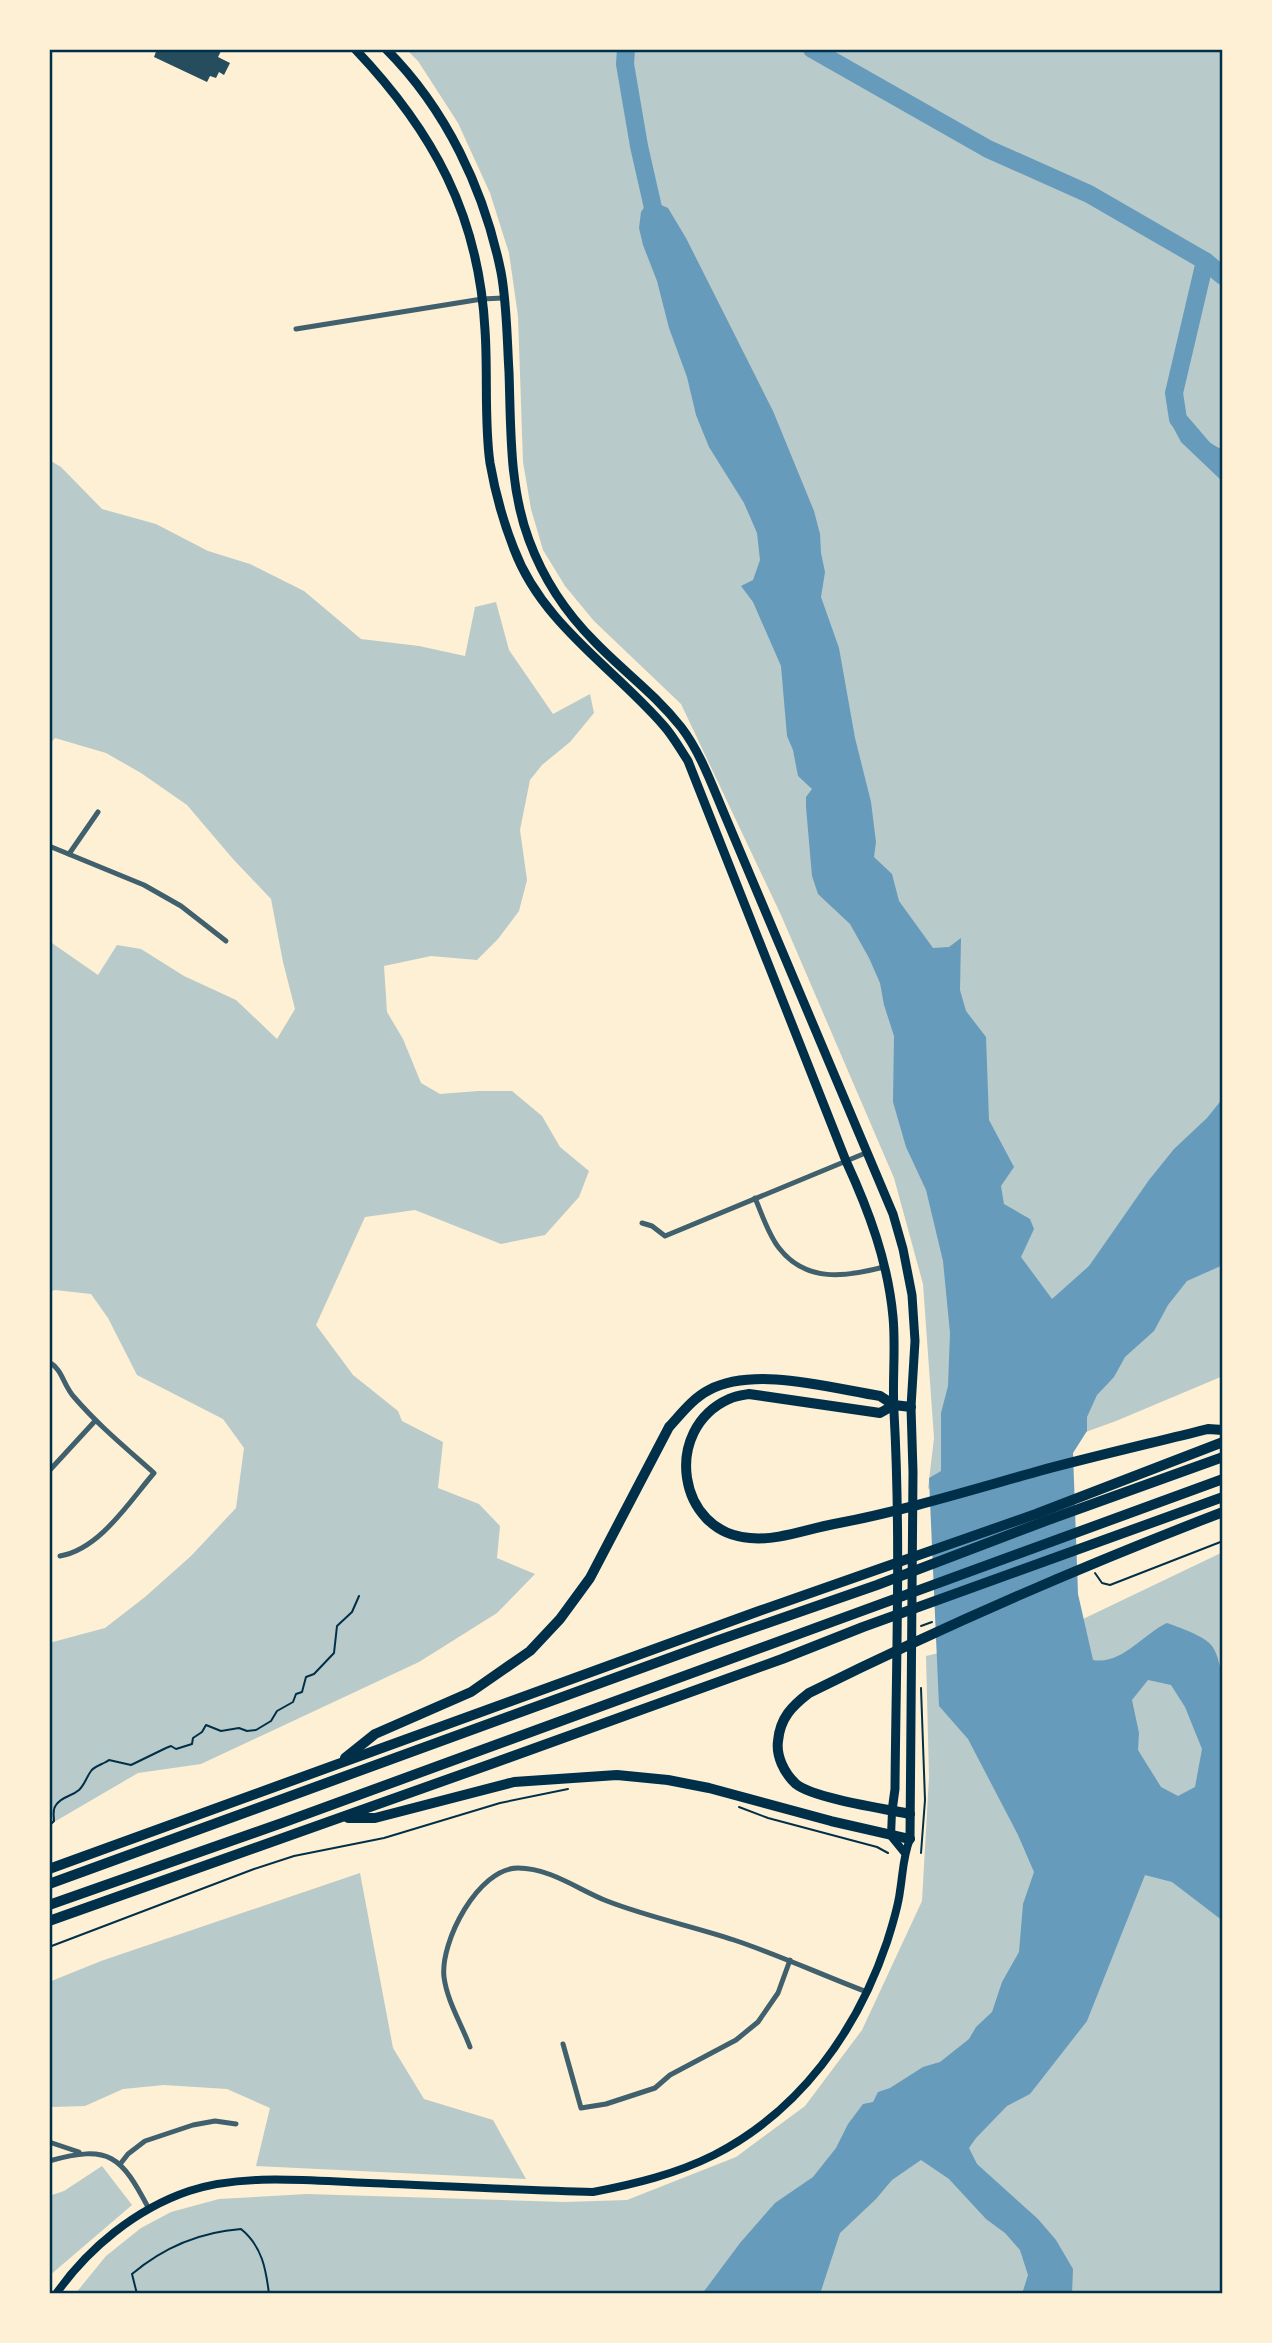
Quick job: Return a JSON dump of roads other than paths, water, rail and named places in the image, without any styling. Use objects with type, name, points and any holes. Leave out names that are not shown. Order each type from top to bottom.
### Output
[{"type":"highway","points":[[337,1764],[375,1734],[471,1692],[530,1651],[561,1619],[590,1578],[669,1427],[687,1407],[709,1390],[742,1379],[767,1378],[880,1396],[894,1405],[911,1407]]},
{"type":"highway","points":[[894,1405],[880,1413],[749,1394],[729,1399],[709,1412],[693,1433],[687,1452],[685,1472],[699,1510],[715,1525],[730,1533],[749,1539],[769,1538],[875,1516],[1208,1429],[1223,1430]]},
{"type":"highway","points":[[49,1869],[1036,1514],[1223,1442]]},
{"type":"highway","points":[[49,1884],[1223,1457]]},
{"type":"highway","points":[[49,1905],[1223,1479]]},
{"type":"highway","points":[[49,1921],[770,1663],[1223,1497]]},
{"type":"highway","points":[[910,1814],[804,1789],[795,1783],[782,1766],[777,1747],[782,1723],[795,1704],[809,1693],[860,1667],[1014,1596],[1223,1512]]},
{"type":"highway","points":[[338,1818],[375,1818],[514,1782],[617,1774],[709,1788],[910,1839]]},
{"type":"main road","points":[[355,49],[416,121],[443,165],[467,226],[479,270],[485,328],[491,463],[500,509],[515,552],[533,588],[563,627],[665,727],[688,761],[846,1161],[874,1225],[893,1315],[896,1367],[895,1789],[891,1836],[904,1852]]},
{"type":"main road","points":[[56,2294],[90,2253],[111,2234],[149,2209],[188,2192],[214,2185],[301,2180],[593,2192],[668,2174],[715,2154],[782,2108],[819,2070],[842,2040],[868,1992],[879,1964],[897,1907],[904,1852],[910,1839],[913,1472],[911,1407],[915,1341],[912,1295],[904,1249],[868,1152],[704,768],[683,730],[652,693],[594,641],[568,610],[542,572],[528,538],[516,496],[501,273],[490,229],[478,191],[455,140],[410,73],[386,49]]},
{"type":"street","points":[[296,329],[482,299],[503,298]]},
{"type":"street","points":[[69,854],[98,812]]},
{"type":"street","points":[[49,846],[144,885],[181,906],[226,941]]},
{"type":"street","points":[[642,1223],[652,1226],[665,1236],[868,1152]]},
{"type":"street","points":[[755,1198],[777,1246],[800,1267],[816,1274],[830,1276],[884,1267]]},
{"type":"street","points":[[49,1362],[60,1371],[70,1393],[95,1421],[154,1472],[97,1539],[73,1553],[60,1556]]},
{"type":"street","points":[[49,1471],[95,1421]]},
{"type":"street","points":[[470,2047],[447,1990],[444,1959],[471,1897],[483,1884],[504,1871],[516,1868],[537,1870],[608,1901],[736,1940],[868,1992]]},
{"type":"street","points":[[564,2044],[581,2108],[606,2104],[655,2088],[670,2075],[737,2040],[758,2022],[778,1993],[790,1960]]},
{"type":"street","points":[[121,2163],[145,2141],[193,2125],[215,2121],[236,2124]]},
{"type":"street","points":[[49,2142],[79,2152],[102,2154],[121,2163],[149,2209]]},
{"type":"street","points":[[49,2161],[79,2152]]},
{"type":"water","points":[[649,200],[668,208],[686,238],[773,411],[814,511],[825,572],[821,597],[839,648],[855,738],[871,802],[876,842],[874,857],[892,874],[899,901],[933,948],[949,947],[961,938],[960,990],[966,1011],[986,1037],[989,1120],[1014,1167],[1001,1186],[1004,1204],[1030,1219],[1034,1229],[1021,1257],[1052,1299],[1089,1266],[1149,1180],[1174,1149],[1207,1118],[1223,1098],[1223,1265],[1187,1281],[1168,1305],[1154,1331],[1125,1357],[1114,1377],[1097,1395],[1087,1417],[1087,1431],[1073,1453],[1078,1594],[1093,1660],[1113,1658],[1123,1653],[1167,1623],[1209,1642],[1218,1659],[1223,1684],[1223,1921],[1172,1882],[1145,1875],[1087,2021],[1030,2094],[1007,2106],[969,2148],[977,2164],[1038,2219],[1056,2240],[1073,2269],[1072,2294],[1022,2294],[1028,2275],[1020,2250],[1005,2233],[986,2219],[949,2179],[921,2160],[892,2180],[840,2233],[820,2294],[702,2294],[740,2243],[775,2203],[813,2177],[836,2148],[848,2124],[863,2104],[873,2102],[878,2092],[890,2088],[923,2067],[940,2062],[969,2039],[976,2027],[992,2012],[1002,1982],[1019,1952],[1023,1904],[1034,1872],[1018,1835],[968,1739],[939,1706],[929,1478],[941,1471],[941,1413],[948,1386],[950,1333],[943,1261],[926,1190],[906,1147],[893,1102],[894,1036],[880,983],[869,958],[850,924],[818,894],[812,876],[806,797],[812,789],[798,776],[787,736],[781,666],[753,602],[741,586],[753,580],[760,560],[757,533],[744,503],[709,447],[696,415],[687,377],[643,245],[639,228],[641,212]],"holes":[[[1148,1680],[1171,1685],[1185,1707],[1202,1749],[1195,1787],[1178,1796],[1161,1787],[1138,1750],[1139,1733],[1132,1700]]]},
{"type":"water","points":[[1178,420],[1223,450],[1223,482],[1181,442],[1172,425]]},
{"type":"waterway","points":[[626,49],[625,64],[639,146],[656,221]]},
{"type":"waterway","points":[[812,49],[988,149],[1089,194],[1205,261],[1223,276]]},
{"type":"waterway","points":[[1205,261],[1174,393],[1178,419],[1223,468]]}]
